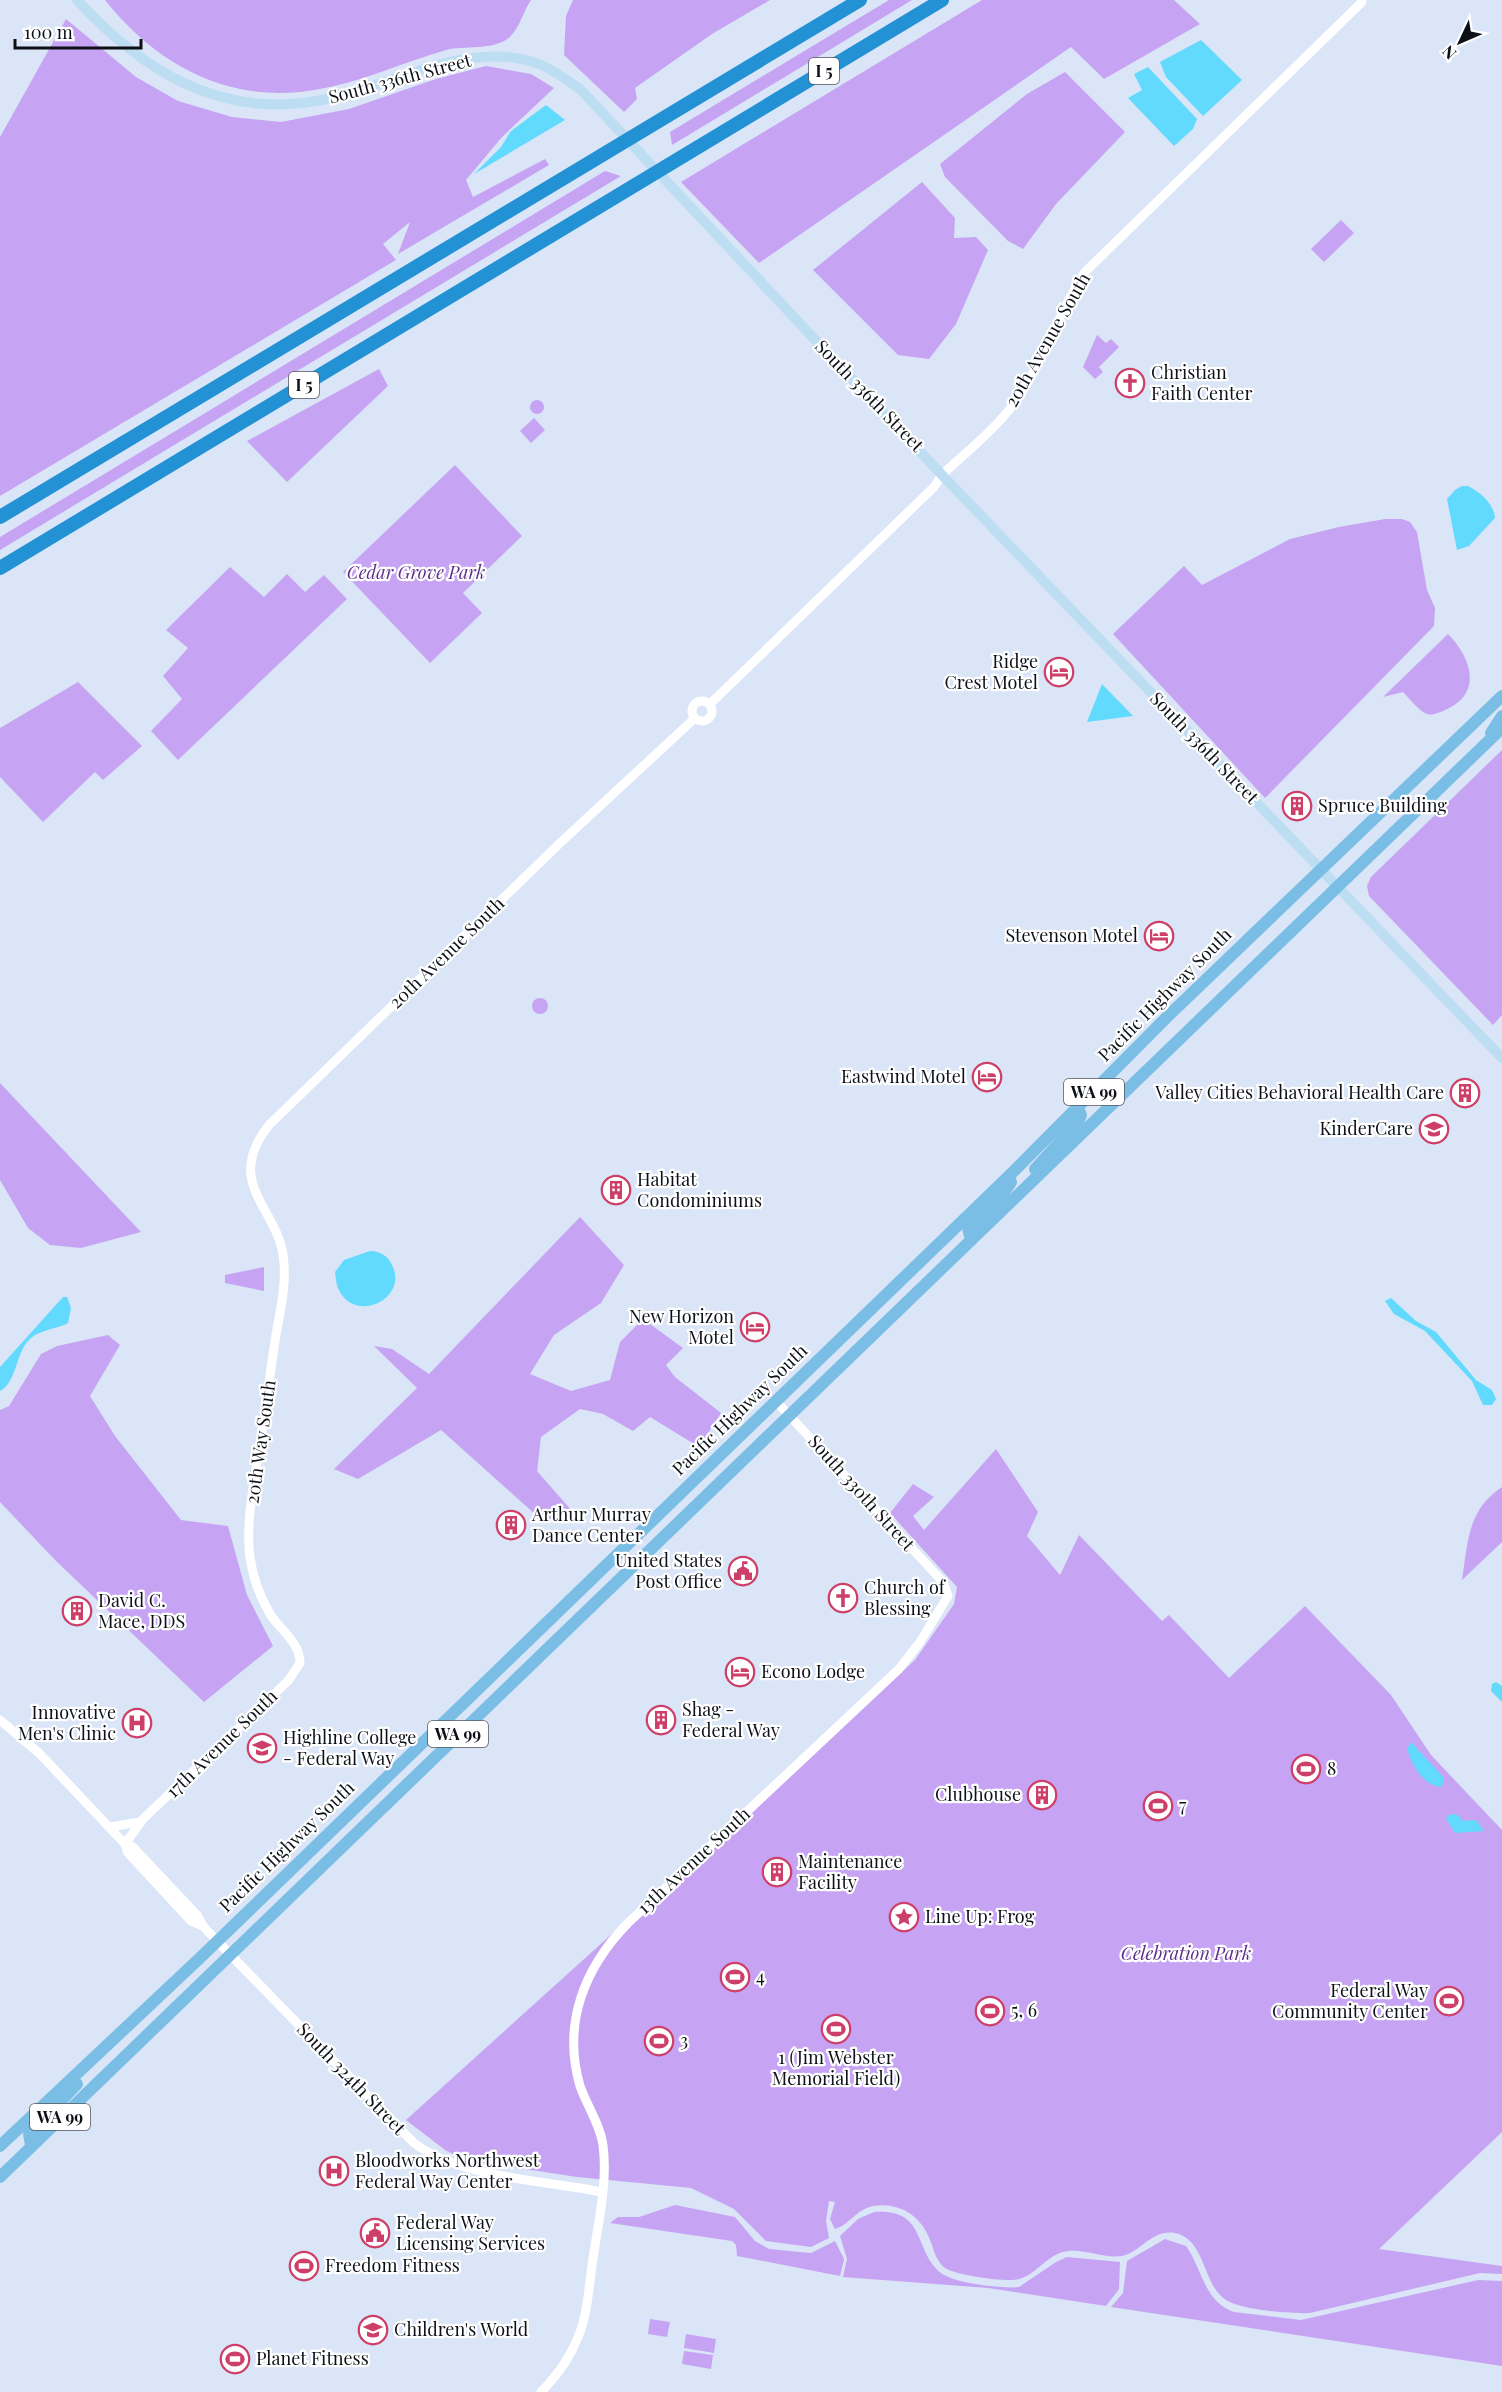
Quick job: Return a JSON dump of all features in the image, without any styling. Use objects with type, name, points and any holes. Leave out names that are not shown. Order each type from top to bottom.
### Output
[{"type":"highway","name":"I 5","points":[[0,517],[860,0]]},
{"type":"highway","name":"I 5","points":[[0,568],[942,0]]},
{"type":"main road","name":"South 336th Street","points":[[77,0],[139,58],[178,82],[222,98],[261,104],[318,101],[477,57],[524,60],[554,71],[580,89],[942,475],[1502,1058]]},
{"type":"main road","name":"South 336th Street","points":[[85,0],[117,39]]},
{"type":"main road","name":"Pacific Highway South","points":[[0,2146],[105,2048],[1024,1161],[1168,1016],[1502,696]]},
{"type":"main road","points":[[1480,749],[1502,717]]},
{"type":"main road","name":"Pacific Highway South","points":[[0,2176],[1502,728]]},
{"type":"main road","points":[[1016,1197],[1048,1153],[1078,1122],[1081,1115],[1078,1108]]},
{"type":"main road","points":[[971,1240],[968,1228],[1002,1195],[1024,1161]]},
{"type":"main road","points":[[31,2145],[29,2134],[95,2066],[105,2048]]},
{"type":"street","name":"20th Avenue South","points":[[710,704],[994,426],[1013,404],[1036,368],[1068,296],[1085,272],[1362,2]]},
{"type":"street","name":"20th Avenue South","points":[[704,701],[710,704],[712,714],[708,720],[701,721],[695,718],[692,712],[694,705],[704,701]]},
{"type":"street","name":"20th Avenue South","points":[[264,1212],[254,1191],[251,1170],[256,1145],[269,1125],[559,844],[695,718]]},
{"type":"street","name":"20th Way South","points":[[264,1212],[282,1247],[284,1284],[252,1494],[249,1547],[262,1598],[274,1621],[297,1648],[300,1663]]},
{"type":"street","name":"South 330th Street","points":[[775,1400],[946,1586]]},
{"type":"street","name":"13th Avenue South","points":[[541,2392],[569,2358],[581,2328],[601,2192],[603,2143],[581,2087],[574,2050],[577,2009],[591,1969],[603,1951],[628,1923],[898,1669],[913,1652],[947,1602],[946,1586]]},
{"type":"street","name":"17th Avenue South","points":[[125,1844],[140,1822],[288,1681],[300,1663]]},
{"type":"street","name":"South 324th Street","points":[[0,1720],[40,1754],[110,1827],[125,1844],[128,1853],[191,1921],[203,1926],[385,2116],[423,2150],[456,2166],[601,2192]]},
{"type":"street","points":[[110,1827],[140,1822]]},
{"type":"green space","points":[[105,0],[531,0],[519,25],[509,38],[502,42],[494,45],[450,49],[346,83],[288,93],[257,92],[228,86],[200,76],[173,62],[149,45]]},
{"type":"green space","points":[[573,0],[770,0],[712,34],[635,88],[637,99],[624,112],[564,55],[566,16]]},
{"type":"green space","points":[[889,0],[912,0],[672,145],[670,132]]},
{"type":"green space","points":[[982,0],[1174,0],[1200,24],[1104,79],[1071,47],[759,263],[681,182]]},
{"type":"green space","points":[[66,19],[136,77],[178,101],[232,117],[281,122],[349,109],[436,79],[486,66],[531,74],[554,88],[502,137],[466,180],[473,197],[545,159],[549,165],[398,254],[410,222],[383,244],[396,260],[0,496],[0,137]]},
{"type":"green space","points":[[1065,72],[1125,132],[1056,204],[1023,249],[1008,241],[945,177],[940,164],[1027,94]]},
{"type":"green space","points":[[605,171],[621,176],[0,550],[0,537]]},
{"type":"green space","points":[[922,182],[955,218],[954,238],[976,237],[988,250],[956,324],[929,359],[898,355],[813,270]]},
{"type":"green space","points":[[1341,220],[1354,233],[1324,262],[1311,249]]},
{"type":"green space","points":[[1097,335],[1106,343],[1111,339],[1119,347],[1099,367],[1103,372],[1095,379],[1083,367]]},
{"type":"green space","points":[[379,369],[388,386],[287,482],[247,441]]},
{"type":"green space","points":[[534,400],[540,400],[544,407],[540,414],[534,414],[530,410],[530,404]]},
{"type":"green space","points":[[534,418],[545,430],[531,443],[520,431]]},
{"type":"green space","name":"Cedar Grove Park","points":[[455,465],[522,536],[463,593],[482,613],[430,663],[343,572]]},
{"type":"green space","points":[[1385,519],[1402,519],[1410,522],[1417,532],[1427,590],[1435,608],[1434,626],[1265,798],[1113,634],[1184,566],[1202,585],[1290,539]]},
{"type":"green space","points":[[230,567],[264,597],[287,574],[305,592],[324,575],[347,599],[178,760],[151,731],[182,699],[163,676],[188,648],[166,630]]},
{"type":"green space","points":[[1448,634],[1463,653],[1470,675],[1465,695],[1457,703],[1441,712],[1429,714],[1421,710],[1403,692],[1383,697]]},
{"type":"green space","points":[[78,682],[142,746],[103,780],[95,772],[43,822],[0,777],[0,728]]},
{"type":"green space","points":[[1502,750],[1502,1015],[1493,1025],[1369,896],[1367,886],[1371,877]]},
{"type":"green space","points":[[537,998],[543,998],[548,1006],[546,1012],[537,1014],[532,1009],[532,1003]]},
{"type":"green space","points":[[0,1083],[141,1232],[81,1248],[50,1245],[28,1228],[0,1180]]},
{"type":"green space","points":[[580,1217],[624,1265],[601,1303],[554,1335],[530,1374],[571,1391],[610,1380],[620,1342],[643,1319],[683,1348],[666,1365],[675,1377],[721,1413],[699,1447],[650,1417],[633,1431],[603,1414],[580,1409],[541,1437],[537,1471],[572,1511],[545,1523],[441,1430],[358,1479],[334,1469],[417,1388],[374,1346],[392,1349],[429,1374]]},
{"type":"green space","points":[[264,1267],[264,1291],[225,1283],[225,1275]]},
{"type":"green space","points":[[108,1335],[120,1345],[90,1396],[115,1436],[181,1520],[228,1526],[247,1595],[273,1646],[204,1702],[56,1561],[0,1502],[0,1410],[9,1406],[41,1354],[57,1346]]},
{"type":"green space","name":"Celebration Park","points":[[996,1449],[1038,1512],[1027,1536],[1060,1575],[1079,1535],[1162,1621],[1169,1615],[1229,1678],[1305,1606],[1391,1695],[1431,1755],[1502,1830],[1502,2132],[1379,2249],[1502,2266],[1502,2274],[1480,2273],[1310,2313],[1264,2310],[1239,2305],[1222,2297],[1211,2281],[1192,2243],[1175,2233],[1167,2233],[1153,2237],[1129,2254],[1122,2256],[1077,2251],[1063,2252],[1019,2279],[988,2278],[958,2273],[945,2268],[937,2259],[921,2224],[908,2212],[892,2206],[867,2208],[835,2229],[830,2219],[835,2202],[829,2201],[826,2221],[829,2238],[811,2247],[766,2241],[734,2209],[691,2188],[577,2177],[465,2160],[445,2150],[406,2120],[915,1660],[954,1604],[957,1587],[890,1513],[913,1484],[934,1497],[913,1516],[924,1530]]},
{"type":"green space","points":[[1502,1487],[1502,1542],[1462,1580],[1471,1528],[1482,1506]]},
{"type":"green space","points":[[675,2205],[735,2217],[755,2241],[769,2249],[811,2253],[835,2241],[844,2259],[840,2276],[737,2256],[736,2245],[732,2241],[610,2223],[618,2217],[639,2217]]},
{"type":"green space","points":[[874,2212],[891,2213],[911,2223],[932,2264],[947,2277],[956,2280],[990,2286],[1019,2287],[1067,2257],[1120,2262],[1119,2289],[1106,2306],[988,2288],[843,2277],[847,2259],[840,2236],[858,2219]]},
{"type":"green space","points":[[1165,2239],[1186,2246],[1210,2293],[1216,2301],[1234,2312],[1301,2320],[1478,2280],[1502,2281],[1502,2366],[1111,2307],[1123,2293],[1127,2261]]},
{"type":"green space","points":[[650,2319],[670,2322],[667,2337],[648,2334]]},
{"type":"green space","points":[[686,2334],[716,2339],[714,2353],[684,2348]]},
{"type":"green space","points":[[684,2351],[713,2355],[711,2369],[682,2364]]},
{"type":"water","points":[[1201,40],[1242,80],[1203,116],[1166,77],[1160,62]]},
{"type":"water","points":[[1148,67],[1197,119],[1193,129],[1174,146],[1128,98],[1142,90],[1134,74]]},
{"type":"water","points":[[546,105],[565,120],[474,174],[501,147],[511,131]]},
{"type":"water","points":[[1462,486],[1468,486],[1486,499],[1495,518],[1469,546],[1457,550],[1447,499]]},
{"type":"water","points":[[1102,684],[1133,716],[1087,722]]},
{"type":"water","points":[[370,1251],[383,1255],[392,1265],[395,1277],[393,1288],[387,1297],[378,1303],[367,1306],[356,1305],[347,1300],[339,1290],[335,1272],[344,1260]]},
{"type":"water","points":[[63,1297],[67,1297],[71,1308],[68,1323],[37,1334],[28,1341],[13,1375],[0,1391],[0,1367]]},
{"type":"water","points":[[1391,1298],[1416,1321],[1436,1332],[1476,1380],[1492,1390],[1496,1399],[1492,1405],[1483,1405],[1472,1381],[1425,1331],[1394,1314],[1385,1301]]},
{"type":"water","points":[[1496,1682],[1502,1686],[1502,1702],[1491,1691],[1492,1684]]},
{"type":"water","points":[[1411,1742],[1444,1778],[1442,1787],[1429,1783],[1419,1774],[1407,1749]]},
{"type":"water","points":[[1450,1814],[1458,1815],[1463,1821],[1476,1820],[1484,1831],[1455,1833],[1446,1818]]},
{"type":"place","name":"Christian Faith Center","points":[[1130,383]]},
{"type":"place","name":"Ridge Crest Motel","points":[[1059,672]]},
{"type":"place","name":"Spruce Building","points":[[1297,806]]},
{"type":"place","name":"Stevenson Motel","points":[[1159,936]]},
{"type":"place","name":"Eastwind Motel","points":[[987,1077]]},
{"type":"place","name":"Valley Cities Behavioral Health Care","points":[[1465,1093]]},
{"type":"place","name":"KinderCare","points":[[1434,1129]]},
{"type":"place","name":"Habitat Condominiums","points":[[616,1190]]},
{"type":"place","name":"New Horizon Motel","points":[[755,1327]]},
{"type":"place","name":"Arthur Murray Dance Center","points":[[511,1525]]},
{"type":"place","name":"United States Post Office","points":[[743,1571]]},
{"type":"place","name":"Church of Blessing","points":[[843,1598]]},
{"type":"place","name":"David C. Mace, DDS","points":[[77,1611]]},
{"type":"place","name":"Econo Lodge","points":[[740,1672]]},
{"type":"place","name":"Shag - Federal Way","points":[[661,1720]]},
{"type":"place","name":"Innovative Men's Clinic","points":[[137,1723]]},
{"type":"place","name":"Highline College - Federal Way","points":[[262,1748]]},
{"type":"place","name":"8","points":[[1306,1769]]},
{"type":"place","name":"Clubhouse","points":[[1042,1795]]},
{"type":"place","name":"7","points":[[1158,1806]]},
{"type":"place","name":"Maintenance Facility","points":[[777,1872]]},
{"type":"place","name":"Line Up: Frog","points":[[904,1917]]},
{"type":"place","name":"4","points":[[735,1977]]},
{"type":"place","name":"Federal Way Community Center","points":[[1449,2001]]},
{"type":"place","name":"5, 6","points":[[990,2011]]},
{"type":"place","name":"1 (Jim Webster Memorial Field)","points":[[836,2029]]},
{"type":"place","name":"3","points":[[659,2041]]},
{"type":"place","name":"Bloodworks Northwest Federal Way Center","points":[[334,2171]]},
{"type":"place","name":"Federal Way Licensing Services","points":[[375,2233]]},
{"type":"place","name":"Freedom Fitness","points":[[304,2266]]},
{"type":"place","name":"Children's World","points":[[373,2330]]},
{"type":"place","name":"Planet Fitness","points":[[235,2359]]}]
